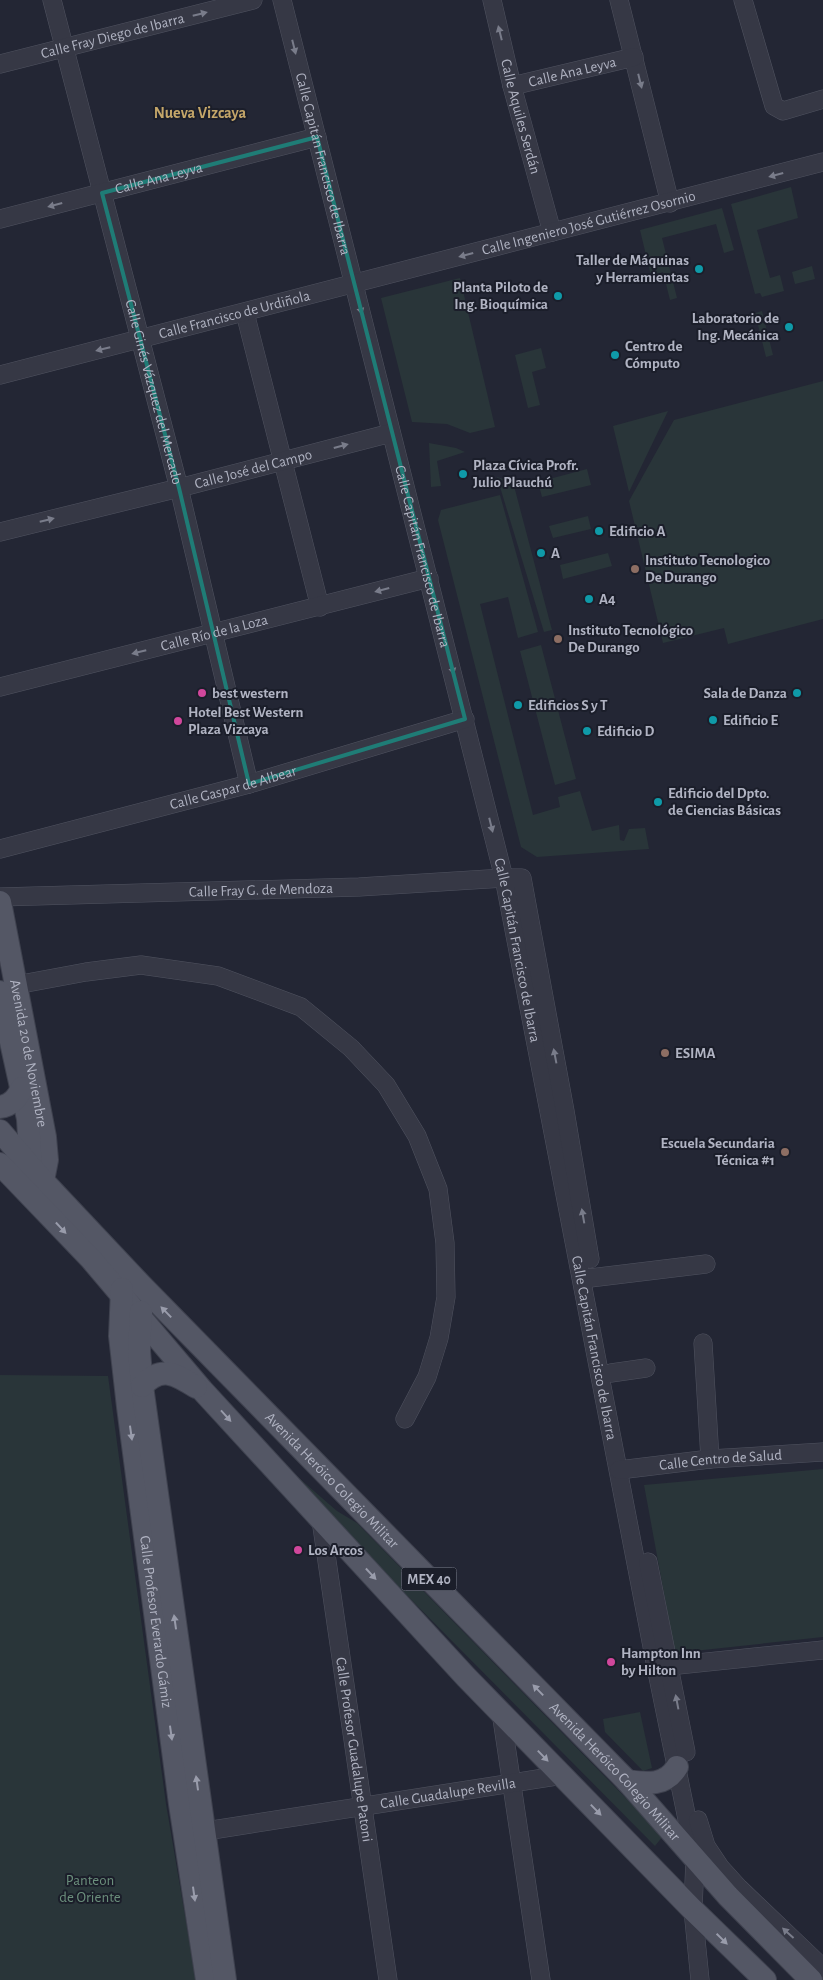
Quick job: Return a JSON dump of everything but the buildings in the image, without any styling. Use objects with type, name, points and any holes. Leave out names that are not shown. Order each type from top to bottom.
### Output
[{"type":"main road","name":"Avenida 20 de Noviembre","points":[[0,902],[8,988],[25,1080],[47,1149],[35,1186]]},
{"type":"main road","points":[[0,1108],[10,1105],[17,1098],[25,1080]]},
{"type":"main road","name":"Avenida Heróico Colegio Militar","points":[[0,1131],[35,1186],[131,1290],[198,1350],[369,1517],[627,1781],[728,1896],[811,1980]]},
{"type":"main road","name":"Avenida Heróico Colegio Militar","points":[[0,1164],[35,1186],[119,1263]]},
{"type":"main road","name":"Calle Profesor Everardo Gámiz","points":[[119,1263],[131,1290],[120,1336],[128,1407],[194,1833],[226,1980]]},
{"type":"main road","name":"Avenida Heróico Colegio Militar","points":[[131,1290],[142,1321],[202,1390],[321,1520],[466,1676],[692,1910],[761,1978]]},
{"type":"main road","name":"Calle Profesor Everardo Gámiz","points":[[142,1321],[139,1351],[142,1386],[194,1833],[206,1980]]},
{"type":"main road","points":[[128,1407],[131,1370],[139,1351],[160,1340],[198,1350],[192,1357],[191,1367],[202,1390]]},
{"type":"main road","points":[[142,1386],[156,1374],[164,1373],[178,1377],[202,1390]]},
{"type":"main road","points":[[627,1781],[649,1784],[658,1783],[673,1775],[677,1766]]},
{"type":"street","name":"Calle Ginés Vázquez del Mercado","points":[[52,0],[179,488],[249,784]]},
{"type":"street","name":"Calle Fray Diego de Ibarra","points":[[0,64],[253,0]]},
{"type":"street","name":"Calle Capitán Francisco de Ibarra","points":[[282,0],[504,878],[588,1278],[624,1469]]},
{"type":"street","name":"Calle Aquiles Serdán","points":[[492,0],[512,86],[552,232]]},
{"type":"street","points":[[619,0],[670,203]]},
{"type":"street","points":[[743,0],[774,106],[783,111],[823,99]]},
{"type":"street","name":"Calle Ana Leyva","points":[[512,86],[634,57]]},
{"type":"street","name":"Calle Ana Leyva","points":[[0,219],[317,137]]},
{"type":"street","name":"Calle Ingeniero José Gutiérrez Osornio","points":[[354,284],[823,162]]},
{"type":"street","name":"Calle Francisco de Urdiñola","points":[[0,375],[354,284]]},
{"type":"street","points":[[244,313],[320,607]]},
{"type":"street","name":"Calle José del Campo","points":[[0,532],[179,488],[391,432]]},
{"type":"street","name":"Calle Río de la Loza","points":[[0,687],[429,578]]},
{"type":"street","name":"Calle Gaspar de Albear","points":[[0,849],[249,784],[464,719]]},
{"type":"street","name":"Calle Fray G. de Mendoza","points":[[0,897],[359,887],[522,878],[567,1121],[588,1278]]},
{"type":"street","points":[[8,988],[86,972],[141,965],[218,976],[300,1007],[351,1048],[386,1086],[417,1136],[438,1189],[445,1243],[446,1297],[439,1338],[427,1377],[405,1419]]},
{"type":"street","points":[[706,1264],[588,1278],[611,1373],[624,1469],[663,1666],[700,1829],[711,1855],[739,1888],[823,1968]]},
{"type":"street","points":[[704,1343],[710,1459]]},
{"type":"street","points":[[611,1373],[646,1368]]},
{"type":"street","name":"Calle Centro de Salud","points":[[624,1469],[710,1459],[823,1452]]},
{"type":"street","name":"Calle Profesor Guadalupe Patoni","points":[[321,1520],[388,1980]]},
{"type":"street","points":[[663,1666],[823,1650]]},
{"type":"street","points":[[663,1666],[677,1766],[696,1858],[692,1910],[700,1980]]},
{"type":"street","points":[[501,1712],[542,1980]]},
{"type":"street","name":"Calle Guadalupe Revilla","points":[[194,1833],[562,1775]]},
{"type":"highlighted area","points":[[317,137],[465,719],[249,784],[179,488],[102,193]]},
{"type":"green space","points":[[791,187],[798,218],[757,230],[770,278],[780,275],[784,291],[762,297],[760,293],[755,294],[731,204]]},
{"type":"green space","points":[[722,208],[734,250],[724,253],[716,224],[662,238],[677,298],[670,300],[663,272],[651,276],[640,230]]},
{"type":"green space","points":[[812,266],[815,279],[795,284],[792,272]]},
{"type":"green space","points":[[460,278],[495,427],[470,433],[447,424],[412,422],[381,298]]},
{"type":"green space","points":[[762,311],[773,355],[766,357],[755,313]]},
{"type":"green space","points":[[541,348],[546,368],[532,372],[540,405],[528,408],[515,355]]},
{"type":"green space","points":[[823,381],[823,619],[728,644],[724,628],[663,643],[629,501],[674,420]]},
{"type":"green space","points":[[668,411],[629,492],[613,426]]},
{"type":"green space","points":[[429,443],[456,448],[465,452],[437,461],[441,486],[431,487]]},
{"type":"green space","points":[[587,469],[591,485],[542,497],[538,482]]},
{"type":"green space","points":[[497,477],[513,482],[552,630],[544,632]]},
{"type":"green space","points":[[500,495],[538,632],[518,638],[508,597],[480,604],[533,815],[560,807],[558,797],[580,791],[592,831],[619,825],[620,840],[624,841],[629,829],[645,828],[649,849],[537,857],[521,847],[438,520],[441,510]]},
{"type":"green space","points":[[588,516],[591,529],[553,538],[549,526]]},
{"type":"green space","points":[[608,553],[612,566],[563,579],[560,565]]},
{"type":"green space","points":[[541,645],[576,779],[555,785],[520,651]]},
{"type":"green space","name":"Panteon de Oriente","points":[[0,1375],[108,1376],[166,1804],[196,1980],[0,1980]]},
{"type":"green space","points":[[238,1425],[337,1511],[357,1523],[663,1836],[655,1846]]},
{"type":"green space","points":[[823,1469],[823,1637],[675,1653],[644,1485]]},
{"type":"green space","points":[[640,1712],[652,1768],[643,1771],[605,1732],[603,1719]]},
{"type":"place","name":"Taller de Máquinas y Herramientas","points":[[699,269]]},
{"type":"place","name":"Planta Piloto de Ing. Bioquímica","points":[[558,296]]},
{"type":"place","name":"Laboratorio de Ing. Mecánica","points":[[789,327]]},
{"type":"place","name":"Centro de Cómputo","points":[[615,355]]},
{"type":"place","name":"Plaza Cívica Profr. Julio Plauchú","points":[[463,474]]},
{"type":"place","name":"Edificio A","points":[[599,531]]},
{"type":"place","name":"A","points":[[541,553]]},
{"type":"place","name":"Instituto Tecnologico De Durango","points":[[635,569]]},
{"type":"place","name":"A4","points":[[589,599]]},
{"type":"place","name":"Instituto Tecnológico De Durango","points":[[558,639]]},
{"type":"place","name":"best western","points":[[202,693]]},
{"type":"place","name":"Sala de Danza","points":[[797,693]]},
{"type":"place","name":"Edificios S y T","points":[[518,705]]},
{"type":"place","name":"Edificio E","points":[[713,720]]},
{"type":"place","name":"Hotel Best Western Plaza Vizcaya","points":[[178,721]]},
{"type":"place","name":"Edificio D","points":[[587,731]]},
{"type":"place","name":"Edificio del Dpto. de Ciencias Básicas","points":[[658,802]]},
{"type":"place","name":"ESIMA","points":[[665,1053]]},
{"type":"place","name":"Escuela Secundaria Técnica #1","points":[[785,1152]]},
{"type":"place","name":"Los Arcos","points":[[298,1550]]},
{"type":"place","name":"Hampton Inn by Hilton","points":[[611,1662]]},
{"type":"district","name":"Nueva Vizcaya","points":[[200,112]]}]
